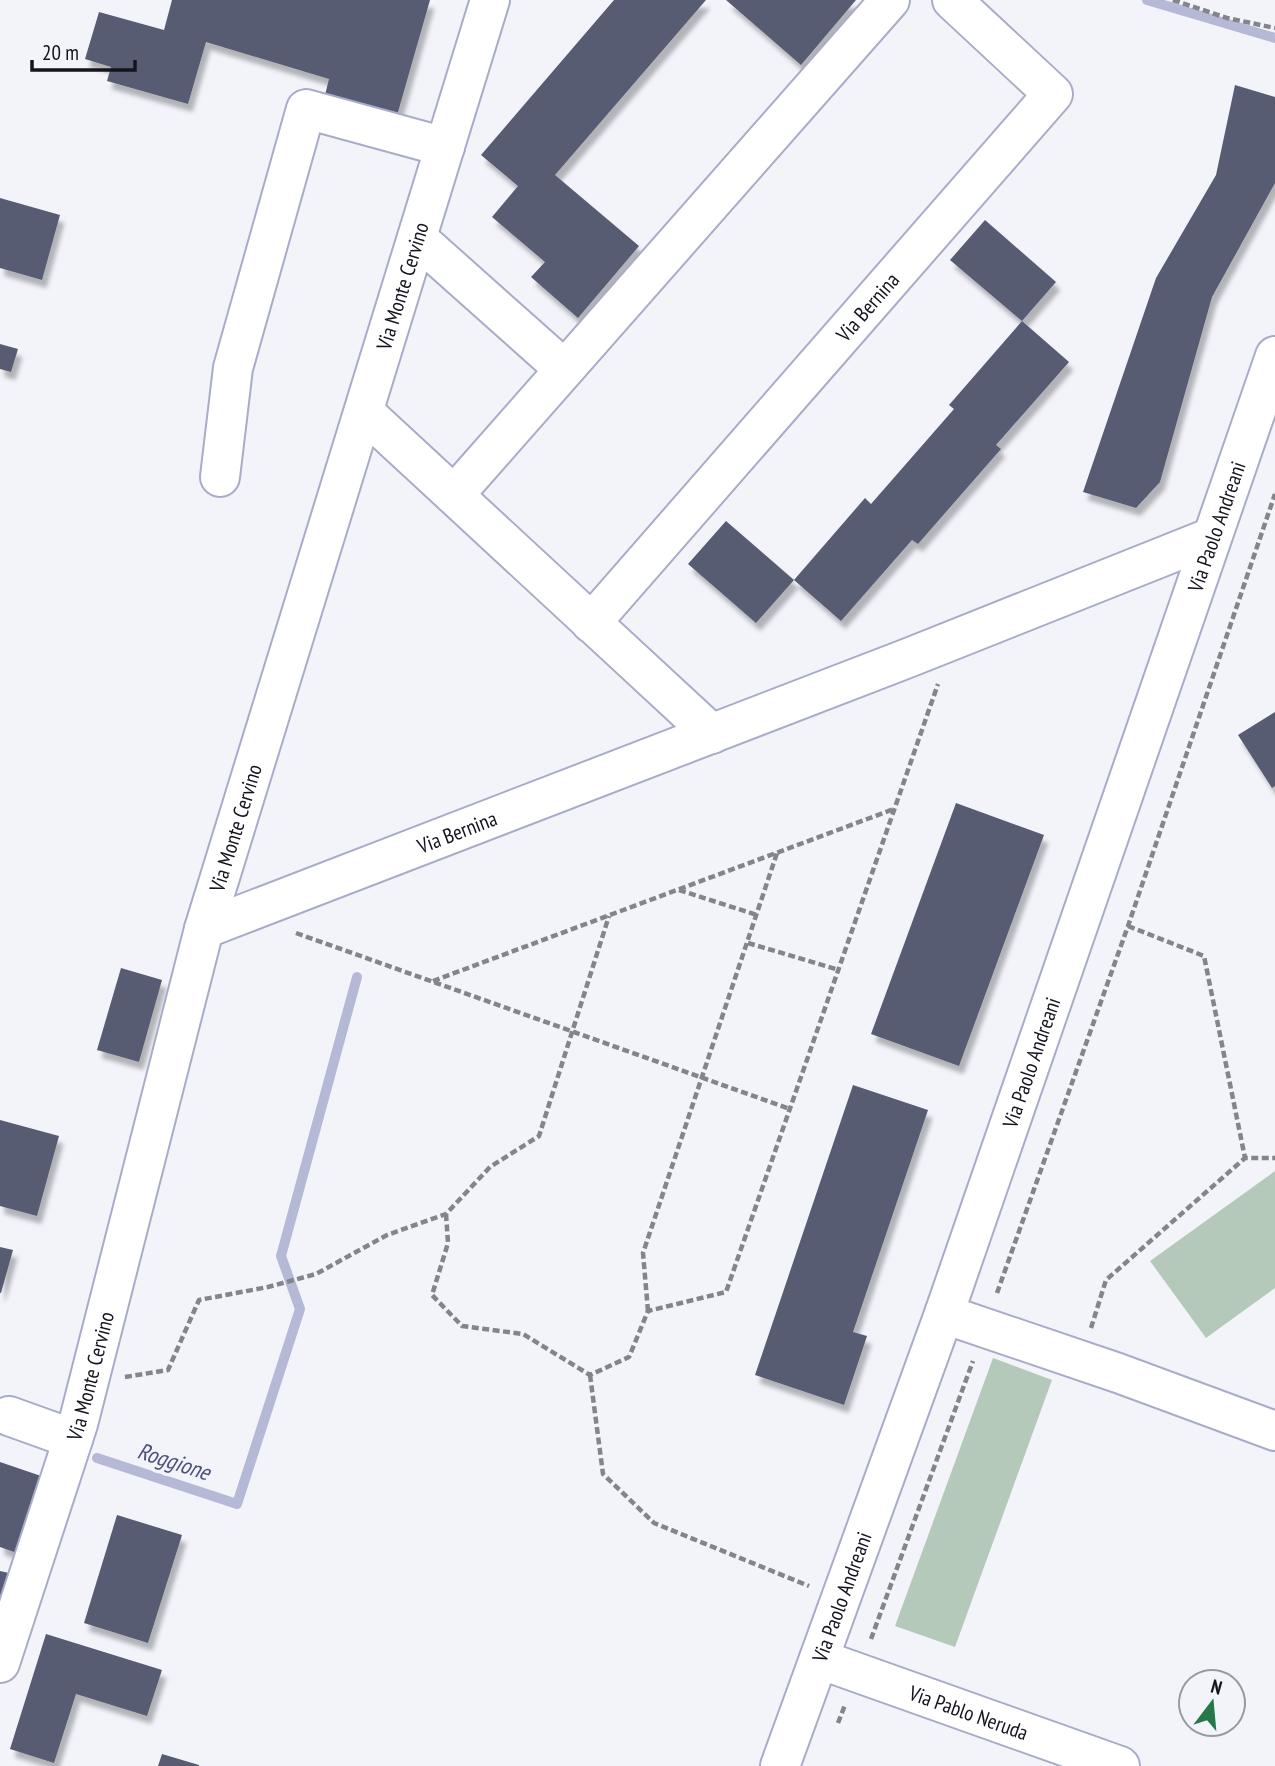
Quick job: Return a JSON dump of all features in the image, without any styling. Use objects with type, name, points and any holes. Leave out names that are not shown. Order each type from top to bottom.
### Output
[{"type":"street","name":"Via Monte Cervino","points":[[0,1663],[73,1439],[204,929],[490,0]]},
{"type":"street","points":[[454,495],[890,0]]},
{"type":"street","name":"Via Bernina","points":[[591,623],[1053,94],[951,0]]},
{"type":"street","points":[[219,477],[233,368],[306,109],[445,147]]},
{"type":"street","points":[[417,238],[565,369]]},
{"type":"street","name":"Via Paolo Andreani","points":[[779,1766],[944,1314],[1275,356]]},
{"type":"street","points":[[364,412],[712,734]]},
{"type":"street","name":"Via Bernina","points":[[204,929],[954,640],[1212,537]]},
{"type":"street","points":[[944,1314],[1081,1360],[1275,1431]]},
{"type":"street","points":[[9,1416],[73,1439]]},
{"type":"street","name":"Via Pablo Neruda","points":[[820,1659],[1120,1766]]},
{"type":"path","points":[[1173,0],[1227,18],[1275,29]]},
{"type":"path","points":[[835,1731],[859,1673],[985,1328],[1128,926],[1275,494]]},
{"type":"path","points":[[648,1311],[726,1292],[954,640]]},
{"type":"path","points":[[432,982],[895,809]]},
{"type":"path","points":[[590,1374],[629,1357],[648,1311],[643,1253],[777,853]]},
{"type":"path","points":[[679,890],[757,915]]},
{"type":"path","points":[[119,1378],[168,1370],[199,1300],[268,1287],[316,1274],[387,1235],[446,1214],[490,1167],[538,1136],[609,916]]},
{"type":"path","points":[[1128,926],[1204,956],[1245,1158]]},
{"type":"path","points":[[289,931],[790,1109]]},
{"type":"path","points":[[748,943],[839,970]]},
{"type":"path","points":[[1081,1360],[1106,1280],[1245,1158],[1275,1158]]},
{"type":"path","points":[[446,1214],[448,1242],[432,1295],[462,1326],[523,1334],[590,1374]]},
{"type":"path","points":[[590,1374],[603,1474],[654,1523],[841,1599]]},
{"type":"green space","points":[[1275,1171],[1275,1288],[1206,1338],[1150,1261]]},
{"type":"green space","points":[[993,1358],[1052,1380],[955,1647],[895,1626]]},
{"type":"building","points":[[172,0],[430,0],[396,119],[324,99],[329,79],[206,42],[188,104],[107,81],[111,67],[85,59],[99,12],[164,30]]},
{"type":"building","points":[[614,0],[706,0],[555,175],[639,246],[578,318],[531,277],[545,262],[492,217],[518,186],[481,155]]},
{"type":"building","points":[[726,0],[856,0],[801,65]]},
{"type":"building","points":[[1235,85],[1275,97],[1275,183],[1212,297],[1160,482],[1136,508],[1083,492],[1156,278],[1216,175]]},
{"type":"building","points":[[0,198],[60,215],[42,280],[0,268]]},
{"type":"building","points":[[985,220],[1056,282],[1022,321],[950,260]]},
{"type":"building","points":[[1022,321],[1069,362],[996,445],[1001,449],[918,544],[912,540],[841,621],[794,580],[865,498],[871,504],[954,409],[949,405]]},
{"type":"building","points":[[0,344],[18,349],[11,372],[0,369]]},
{"type":"building","points":[[726,521],[794,580],[756,623],[688,564]]},
{"type":"building","points":[[1275,712],[1275,786],[1272,788],[1238,735]]},
{"type":"building","points":[[956,803],[1044,835],[959,1066],[871,1034]]},
{"type":"building","points":[[121,968],[162,980],[139,1062],[97,1050]]},
{"type":"building","points":[[853,1085],[928,1110],[853,1332],[867,1336],[844,1405],[755,1375]]},
{"type":"building","points":[[0,1120],[59,1136],[37,1216],[0,1206]]},
{"type":"building","points":[[0,1247],[13,1250],[1,1293],[0,1293]]},
{"type":"building","points":[[0,1462],[44,1477],[17,1553],[0,1547]]},
{"type":"building","points":[[117,1515],[182,1535],[148,1643],[84,1623]]},
{"type":"building","points":[[0,1571],[9,1573],[1,1599],[0,1599]]},
{"type":"building","points":[[46,1634],[162,1670],[147,1716],[76,1694],[54,1763],[10,1749]]},
{"type":"building","points":[[162,1754],[199,1765],[199,1766],[158,1766]]},
{"type":"waterway","points":[[1147,0],[1275,38]]},
{"type":"waterway","name":"Roggione","points":[[97,1458],[237,1504],[300,1309],[281,1256],[357,977]]}]
